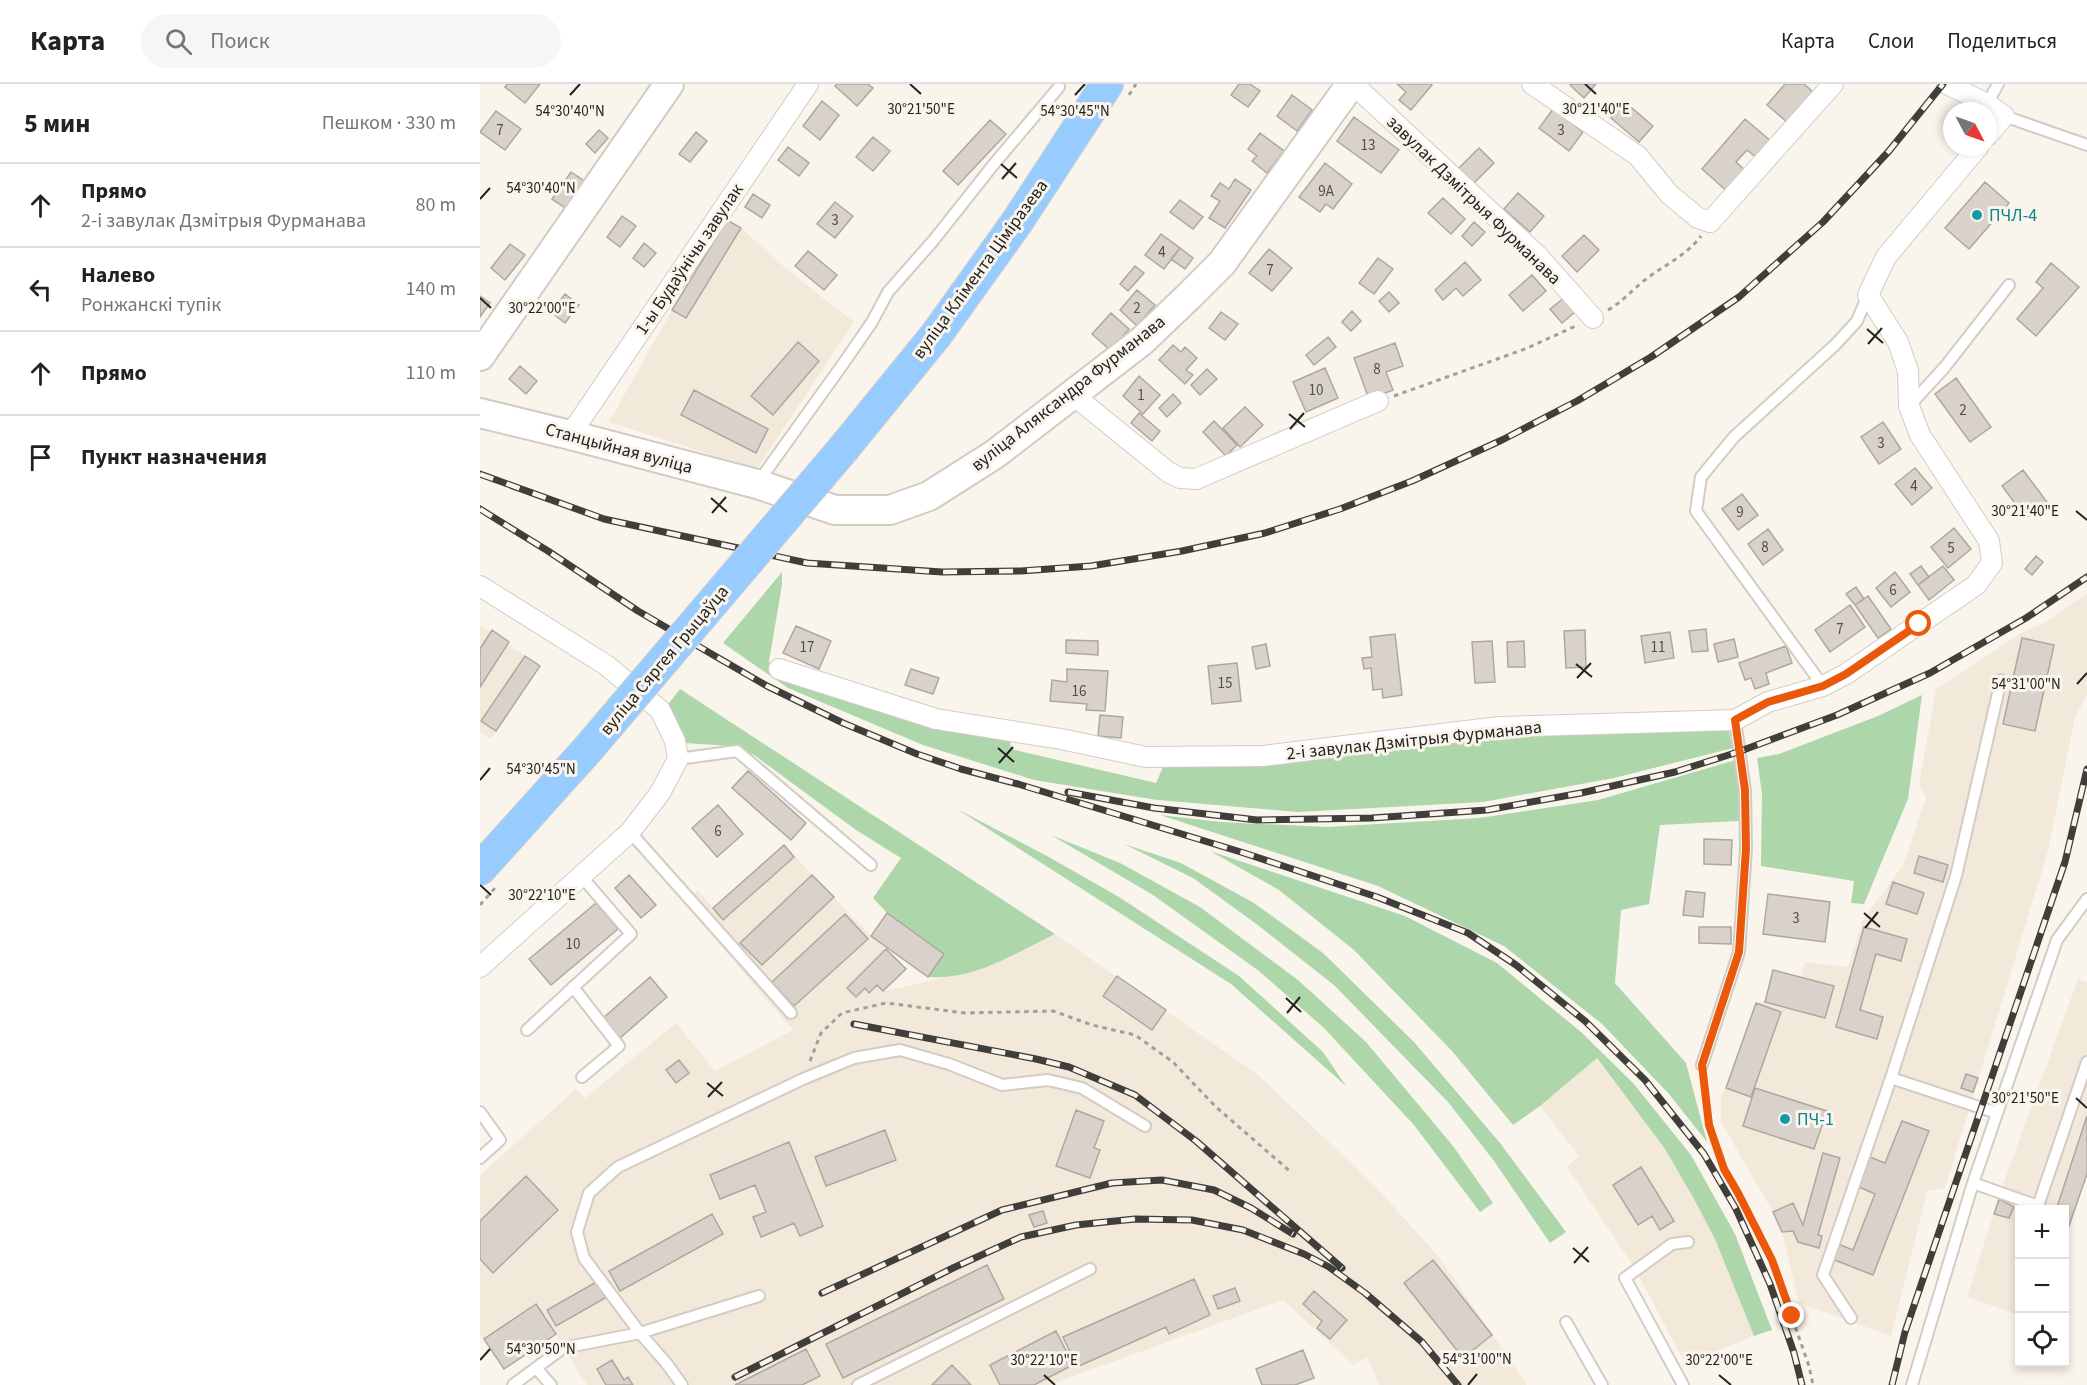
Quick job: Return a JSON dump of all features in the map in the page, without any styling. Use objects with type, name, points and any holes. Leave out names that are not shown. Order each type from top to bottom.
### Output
[{"type":"main road","name":"вуліца Клімента Ціміразева","points":[[844,448],[936,335],[1017,222],[1107,84]]},
{"type":"main road","name":"вуліца Сяргея Грыцаўца","points":[[480,869],[588,749],[844,448]]},
{"type":"street","points":[[480,356],[669,84]]},
{"type":"street","name":"1-ы Будаўнічы завулак","points":[[570,435],[808,84]]},
{"type":"street","name":"завулак Дзмітрыя Фурманава","points":[[1352,84],[1537,255],[1593,318]]},
{"type":"street","name":"вуліца Аляксандра Фурманава","points":[[757,484],[835,510],[890,510],[929,496],[986,460],[1142,341],[1222,263],[1352,84]]},
{"type":"street","points":[[1532,84],[1638,156],[1669,194],[1698,218],[1710,222],[1833,84]]},
{"type":"street","points":[[1947,84],[1984,102]]},
{"type":"street","points":[[1997,111],[2004,116],[1997,124]]},
{"type":"street","points":[[1868,295],[1886,257],[1970,156]]},
{"type":"street","name":"2-і завулак Дзмітрыя Фурманава","points":[[779,669],[936,719],[1061,739],[1146,757],[1263,756],[1499,727],[1735,720],[1768,702],[1823,686],[1846,674],[1976,585],[1992,563],[1989,541],[1920,435],[1909,406],[1908,371],[1898,342],[1868,295]]},
{"type":"street","points":[[1072,394],[1168,472],[1180,478],[1196,479],[1378,402]]},
{"type":"street","name":"Станцыйная вуліца","points":[[480,413],[757,484]]},
{"type":"street","points":[[480,586],[606,665],[660,710],[675,741],[678,759],[660,793],[630,832],[480,967]]},
{"type":"lane","points":[[1989,102],[1998,84]]},
{"type":"lane","points":[[757,484],[872,322],[888,292],[933,241],[1059,87]]},
{"type":"lane","points":[[2004,116],[2087,145]]},
{"type":"lane","points":[[1909,406],[1944,368],[2009,285]]},
{"type":"lane","points":[[1823,686],[1696,511],[1701,477],[1734,437],[1850,329],[1857,321],[1868,295]]},
{"type":"lane","points":[[1851,1318],[1823,1275],[1891,1078],[1956,876],[2001,680]]},
{"type":"lane","points":[[1702,1065],[1739,952],[1746,849],[1745,790],[1735,720]]},
{"type":"lane","points":[[678,759],[737,751],[871,865]]},
{"type":"lane","points":[[630,832],[790,1013]]},
{"type":"lane","points":[[527,1030],[631,934],[581,876]]},
{"type":"lane","points":[[1912,1385],[1973,1183],[2057,940],[2087,899]]},
{"type":"lane","points":[[573,987],[619,1046],[582,1077]]},
{"type":"lane","points":[[682,1385],[584,1258],[577,1232],[589,1193],[618,1167],[803,1079],[854,1058],[900,1050],[949,1064],[1002,1084],[1048,1080],[1082,1088],[1145,1126]]},
{"type":"lane","points":[[1973,1183],[2038,1206],[2087,1062]]},
{"type":"lane","points":[[1891,1078],[1997,1113]]},
{"type":"lane","points":[[480,1112],[501,1140],[480,1158]]},
{"type":"lane","points":[[1683,1385],[1625,1278],[1672,1244],[1688,1242]]},
{"type":"lane","points":[[858,1385],[1090,1269]]},
{"type":"lane","points":[[513,1385],[562,1348],[640,1333],[759,1296]]},
{"type":"lane","points":[[1566,1322],[1602,1385]]},
{"type":"lane","points":[[536,1368],[551,1385]]},
{"type":"path","points":[[1378,402],[1525,349],[1593,318],[1621,302],[1645,280],[1694,245],[1710,222]]},
{"type":"path","points":[[803,1079],[821,1033],[842,1013],[886,1003],[965,1013],[1053,1011],[1092,1025],[1135,1035],[1173,1062],[1216,1107],[1292,1173]]},
{"type":"path","points":[[1702,1065],[1713,1140],[1724,1169],[1772,1260],[1796,1326],[1813,1385]]},
{"type":"shaded area","points":[[727,220],[741,228],[790,272],[854,322],[757,469],[609,422],[672,310]]},
{"type":"shaded area","points":[[2087,593],[2087,695],[2075,717],[2048,851],[1945,1188],[1927,1191],[1891,1336],[1799,1303],[1782,1232],[1773,1212],[1721,1122],[1721,1096],[1756,1003],[1765,1001],[1773,970],[1801,977],[1805,962],[1848,967],[1863,919],[1904,864],[1926,797],[1919,785],[1936,689],[2023,632],[2043,624]]},
{"type":"shaded area","points":[[480,625],[540,666],[491,739],[480,732]]},
{"type":"shaded area","points":[[784,845],[871,936],[906,969],[884,991],[979,970],[1055,934],[1257,1074],[1374,1185],[1439,1257],[1527,1385],[1379,1385],[1367,1357],[1353,1365],[1283,1300],[1049,1385],[587,1385],[556,1334],[504,1369],[480,1335],[480,1175],[576,1089],[585,1098],[676,1023],[715,1071],[793,1030],[684,903],[698,890],[713,908]]},
{"type":"shaded area","points":[[2078,979],[2087,982],[2087,1174],[2069,1228],[2069,1205],[2015,1205],[2015,1314],[1967,1297],[2000,1193]]},
{"type":"shaded area","points":[[1596,1058],[1665,1149],[1694,1199],[1715,1239],[1754,1336],[1685,1363],[1635,1269],[1567,1167],[1579,1156],[1540,1106]]},
{"type":"green space","points":[[782,572],[782,585],[769,661],[771,671],[935,729],[1010,740],[1011,749],[1156,783],[1163,767],[1225,767],[1309,761],[1498,734],[1727,724],[1733,748],[1614,778],[1483,802],[1298,812],[1157,800],[1034,780],[923,745],[788,688],[723,643]]},
{"type":"green space","points":[[680,689],[1055,934],[978,970],[961,975],[928,977],[944,954],[887,913],[873,898],[901,858],[856,830],[754,755],[730,746],[685,743],[681,729],[666,707]]},
{"type":"green space","points":[[1922,695],[1908,799],[1864,904],[1851,903],[1854,881],[1761,866],[1762,794],[1757,758],[1779,754],[1878,716]]},
{"type":"green space","points":[[1736,760],[1740,777],[1739,821],[1660,825],[1649,904],[1621,910],[1615,983],[1686,1063],[1707,1142],[1669,1094],[1602,1024],[1504,946],[1378,886],[1160,815],[1221,822],[1327,827],[1479,818],[1598,800]]},
{"type":"green space","points":[[957,809],[1119,897],[1239,976],[1323,1052],[1346,1086],[1231,984]]},
{"type":"green space","points":[[1051,835],[1120,863],[1200,907],[1298,980],[1366,1042],[1453,1146],[1493,1203],[1480,1212],[1414,1125],[1323,1027],[1259,971],[1153,895]]},
{"type":"green space","points":[[1124,844],[1181,863],[1254,903],[1323,953],[1414,1042],[1500,1143],[1566,1232],[1550,1243],[1494,1161],[1448,1102],[1334,985],[1193,878]]},
{"type":"green space","points":[[1210,851],[1405,916],[1497,963],[1581,1032],[1633,1083],[1691,1155],[1735,1234],[1772,1330],[1754,1336],[1715,1239],[1694,1199],[1665,1149],[1597,1058],[1540,1106],[1513,1125],[1452,1051],[1354,950],[1279,890]]},
{"type":"building","points":[[507,84],[540,84],[525,103],[505,87]]},
{"type":"building","points":[[837,84],[868,84],[873,88],[857,106],[835,86]]},
{"type":"building","points":[[1239,84],[1250,84],[1260,91],[1248,107],[1231,95]]},
{"type":"building","points":[[1397,84],[1432,85],[1411,110],[1399,100],[1406,92]]},
{"type":"building","points":[[1596,84],[1584,98],[1570,85]]},
{"type":"building","points":[[1785,84],[1804,84],[1814,93],[1787,122],[1767,105]]},
{"type":"building","points":[[1292,95],[1312,110],[1297,131],[1277,116]]},
{"type":"building","points":[[822,101],[839,115],[820,140],[803,126]]},
{"type":"building","points":[[1625,102],[1653,126],[1639,142],[1611,118]]},
{"type":"building","points":[[1553,109],[1583,132],[1569,151],[1539,128]]},
{"type":"building","points":[[496,111],[521,129],[505,150],[480,132]]},
{"type":"building","points":[[1354,117],[1399,150],[1381,173],[1337,141]]},
{"type":"building","points":[[1745,119],[1772,142],[1758,159],[1747,150],[1736,162],[1747,172],[1729,193],[1702,169]]},
{"type":"building","points":[[990,120],[1006,134],[958,185],[943,171]]},
{"type":"building","points":[[599,130],[608,138],[595,153],[586,144]]},
{"type":"building","points":[[696,132],[707,141],[690,162],[679,154]]},
{"type":"building","points":[[1260,133],[1284,151],[1267,173],[1252,161],[1257,156],[1248,149]]},
{"type":"building","points":[[873,137],[890,151],[873,171],[856,157]]},
{"type":"building","points":[[788,147],[809,163],[799,176],[778,160]]},
{"type":"building","points":[[1479,148],[1494,163],[1473,184],[1458,169]]},
{"type":"building","points":[[1325,163],[1352,184],[1333,209],[1326,204],[1320,212],[1299,197]]},
{"type":"building","points":[[571,172],[589,184],[570,211],[552,199]]},
{"type":"building","points":[[1235,179],[1251,190],[1225,228],[1209,218],[1220,201],[1211,196],[1220,183],[1229,189]]},
{"type":"building","name":"ПЧЛ-4","points":[[1985,182],[2009,203],[1969,249],[1945,228]]},
{"type":"building","points":[[1518,193],[1544,216],[1530,232],[1504,209]]},
{"type":"building","points":[[753,194],[770,205],[762,218],[745,207]]},
{"type":"building","points":[[1443,198],[1465,219],[1451,234],[1428,213]]},
{"type":"building","points":[[1180,200],[1203,217],[1193,229],[1170,212]]},
{"type":"building","points":[[835,202],[853,216],[835,238],[817,224]]},
{"type":"building","points":[[622,216],[636,226],[620,247],[607,237]]},
{"type":"building","points":[[727,220],[741,228],[686,318],[672,310]]},
{"type":"building","points":[[1474,222],[1485,232],[1472,246],[1462,236]]},
{"type":"building","points":[[1161,234],[1180,248],[1164,269],[1145,255]]},
{"type":"building","points":[[1584,235],[1599,250],[1577,272],[1562,256]]},
{"type":"building","points":[[644,243],[656,253],[644,267],[633,258]]},
{"type":"building","points":[[510,244],[525,255],[505,280],[491,268]]},
{"type":"building","points":[[1180,248],[1193,258],[1185,269],[1171,259]]},
{"type":"building","points":[[1269,249],[1292,268],[1272,291],[1249,273]]},
{"type":"building","points":[[808,251],[837,275],[824,290],[795,266]]},
{"type":"building","points":[[1378,258],[1393,269],[1374,294],[1359,283]]},
{"type":"building","points":[[1465,262],[1481,280],[1463,296],[1456,288],[1443,300],[1435,290]]},
{"type":"building","points":[[2051,263],[2079,287],[2036,336],[2017,319],[2043,288],[2036,282]]},
{"type":"building","points":[[1135,266],[1144,273],[1128,291],[1120,284]]},
{"type":"building","points":[[1532,275],[1546,291],[1523,311],[1509,295]]},
{"type":"building","points":[[1137,290],[1155,305],[1137,326],[1120,310]]},
{"type":"building","points":[[1389,292],[1399,303],[1389,312],[1379,301]]},
{"type":"building","points":[[565,294],[579,305],[565,323],[551,312]]},
{"type":"building","points":[[480,296],[490,303],[480,317]]},
{"type":"building","points":[[1564,298],[1575,312],[1562,323],[1550,309]]},
{"type":"building","points":[[1352,311],[1361,321],[1351,331],[1342,322]]},
{"type":"building","points":[[1221,312],[1238,324],[1225,340],[1209,328]]},
{"type":"building","points":[[1111,313],[1129,329],[1110,350],[1092,334]]},
{"type":"building","points":[[1328,337],[1336,347],[1314,365],[1306,355]]},
{"type":"building","points":[[798,342],[819,361],[773,415],[751,396]]},
{"type":"building","points":[[1395,343],[1403,366],[1386,372],[1393,390],[1369,399],[1354,358]]},
{"type":"building","points":[[1173,345],[1181,352],[1185,347],[1197,358],[1186,370],[1193,375],[1185,384],[1159,360]]},
{"type":"building","points":[[520,366],[537,381],[526,394],[509,379]]},
{"type":"building","points":[[1325,368],[1338,398],[1306,412],[1293,382]]},
{"type":"building","points":[[1207,369],[1217,379],[1200,395],[1191,385]]},
{"type":"building","points":[[1139,376],[1160,395],[1143,414],[1123,396]]},
{"type":"building","points":[[1956,378],[1991,427],[1970,442],[1935,394]]},
{"type":"building","points":[[694,390],[768,429],[756,453],[681,415]]},
{"type":"building","points":[[1173,394],[1181,403],[1167,417],[1159,408]]},
{"type":"building","points":[[1245,407],[1263,425],[1240,447],[1223,428]]},
{"type":"building","points":[[1139,413],[1160,431],[1152,441],[1131,423]]},
{"type":"building","points":[[1214,421],[1237,445],[1226,456],[1203,432]]},
{"type":"building","points":[[1883,422],[1901,449],[1879,464],[1861,437]]},
{"type":"building","points":[[1915,468],[1932,488],[1912,505],[1895,484]]},
{"type":"building","points":[[2023,470],[2047,502],[2026,518],[2002,486]]},
{"type":"building","points":[[1742,494],[1758,515],[1738,530],[1722,509]]},
{"type":"building","points":[[1954,528],[1971,549],[1948,568],[1931,547]]},
{"type":"building","points":[[1768,529],[1783,550],[1763,565],[1748,544]]},
{"type":"building","points":[[2036,556],[2043,562],[2032,575],[2025,569]]},
{"type":"building","points":[[1921,566],[1929,577],[1918,585],[1910,574]]},
{"type":"building","points":[[1943,566],[1954,580],[1929,600],[1918,585]]},
{"type":"building","points":[[1895,572],[1910,592],[1891,607],[1876,588]]},
{"type":"building","points":[[1856,587],[1864,599],[1855,605],[1846,594]]},
{"type":"building","points":[[1868,596],[1891,629],[1878,638],[1855,605]]},
{"type":"building","points":[[1850,605],[1865,627],[1830,652],[1815,630]]},
{"type":"building","points":[[796,626],[831,641],[819,669],[783,653]]},
{"type":"building","points":[[1706,629],[1708,651],[1692,652],[1689,631]]},
{"type":"building","points":[[492,630],[509,642],[480,687],[480,649]]},
{"type":"building","points":[[1585,630],[1586,667],[1566,668],[1564,631]]},
{"type":"building","points":[[1670,632],[1674,658],[1645,663],[1641,636]]},
{"type":"building","points":[[1395,634],[1402,695],[1383,698],[1382,689],[1373,690],[1371,668],[1364,669],[1362,658],[1372,657],[1370,637]]},
{"type":"building","points":[[2022,638],[2054,645],[2035,731],[2003,724]]},
{"type":"building","points":[[1734,639],[1738,657],[1718,662],[1714,644]]},
{"type":"building","points":[[1066,640],[1098,641],[1098,655],[1066,653]]},
{"type":"building","points":[[1492,641],[1495,682],[1475,683],[1472,642]]},
{"type":"building","points":[[1524,641],[1525,667],[1508,667],[1507,642]]},
{"type":"building","points":[[1266,644],[1270,666],[1256,669],[1252,647]]},
{"type":"building","points":[[1786,646],[1792,663],[1766,673],[1769,684],[1755,689],[1751,678],[1745,680],[1739,663]]},
{"type":"building","points":[[525,656],[540,666],[496,731],[481,721]]},
{"type":"building","points":[[1237,663],[1241,701],[1212,704],[1208,666]]},
{"type":"building","points":[[911,669],[939,678],[933,694],[905,685]]},
{"type":"building","points":[[1067,669],[1108,671],[1105,711],[1086,710],[1087,704],[1050,701],[1052,680],[1067,682]]},
{"type":"building","points":[[1100,715],[1123,717],[1121,738],[1098,736]]},
{"type":"building","points":[[748,771],[806,823],[791,840],[732,788]]},
{"type":"building","points":[[718,805],[743,834],[717,857],[692,828]]},
{"type":"building","points":[[1704,839],[1732,840],[1731,865],[1704,864]]},
{"type":"building","points":[[784,845],[794,857],[723,920],[713,908]]},
{"type":"building","points":[[1919,856],[1948,865],[1943,882],[1914,873]]},
{"type":"building","points":[[629,875],[656,905],[641,918],[615,888]]},
{"type":"building","points":[[812,875],[834,897],[762,965],[740,943]]},
{"type":"building","points":[[1893,882],[1924,893],[1917,914],[1886,904]]},
{"type":"building","points":[[1686,891],[1705,893],[1703,917],[1683,915]]},
{"type":"building","points":[[1768,894],[1830,902],[1825,942],[1763,934]]},
{"type":"building","points":[[596,903],[618,929],[551,985],[529,959]]},
{"type":"building","points":[[887,913],[944,954],[928,977],[871,936]]},
{"type":"building","points":[[845,914],[868,939],[794,1006],[772,982]]},
{"type":"building","points":[[1699,927],[1731,927],[1731,944],[1699,943]]},
{"type":"building","points":[[1864,927],[1907,939],[1901,961],[1876,954],[1860,1010],[1883,1017],[1877,1039],[1836,1027]]},
{"type":"building","points":[[886,949],[906,969],[883,991],[877,985],[869,993],[865,988],[856,997],[847,988]]},
{"type":"building","points":[[1773,970],[1834,986],[1825,1018],[1765,1002]]},
{"type":"building","points":[[1117,976],[1166,1010],[1152,1030],[1103,996]]},
{"type":"building","points":[[650,977],[667,997],[619,1039],[602,1019]]},
{"type":"building","points":[[1756,1003],[1781,1012],[1751,1097],[1726,1088]]},
{"type":"building","points":[[679,1060],[689,1073],[676,1083],[666,1070]]},
{"type":"building","points":[[1966,1074],[1978,1078],[1973,1092],[1961,1088]]},
{"type":"building","name":"ПЧ-1","points":[[1755,1088],[1827,1111],[1814,1149],[1743,1126]]},
{"type":"building","points":[[1076,1110],[1104,1121],[1094,1148],[1100,1150],[1090,1178],[1056,1166]]},
{"type":"building","points":[[2087,1116],[2087,1174],[2069,1226],[2069,1205],[2058,1205]]},
{"type":"building","points":[[1902,1121],[1929,1131],[1873,1275],[1832,1259],[1838,1244],[1853,1250],[1875,1194],[1859,1187],[1870,1157],[1885,1163]]},
{"type":"building","points":[[885,1130],[896,1160],[826,1186],[815,1157]]},
{"type":"building","points":[[789,1142],[823,1226],[800,1236],[794,1223],[761,1237],[753,1217],[766,1212],[755,1185],[720,1199],[710,1175]]},
{"type":"building","points":[[1823,1153],[1840,1158],[1818,1235],[1822,1236],[1819,1248],[1798,1242],[1793,1231],[1782,1232],[1773,1212],[1793,1203],[1803,1225]]},
{"type":"building","points":[[1641,1167],[1674,1221],[1660,1230],[1652,1216],[1638,1225],[1613,1185]]},
{"type":"building","points":[[526,1176],[558,1210],[493,1273],[480,1259],[480,1221]]},
{"type":"building","points":[[1999,1199],[2014,1207],[2009,1218],[1994,1214]]},
{"type":"building","points":[[1043,1211],[1047,1223],[1034,1227],[1029,1215]]},
{"type":"building","points":[[712,1214],[723,1234],[620,1291],[609,1271]]},
{"type":"building","points":[[1433,1260],[1492,1335],[1463,1358],[1404,1283]]},
{"type":"building","points":[[987,1265],[1004,1299],[843,1378],[826,1344]]},
{"type":"building","points":[[1194,1279],[1210,1315],[1169,1334],[1166,1327],[1077,1367],[1063,1337]]},
{"type":"building","points":[[598,1281],[607,1297],[556,1326],[547,1310]]},
{"type":"building","points":[[1235,1288],[1240,1301],[1218,1309],[1213,1296]]},
{"type":"building","points":[[1314,1291],[1347,1320],[1330,1339],[1317,1328],[1322,1321],[1303,1304]]},
{"type":"building","points":[[536,1304],[556,1334],[504,1369],[484,1339]]},
{"type":"building","points":[[1056,1331],[1073,1365],[1034,1385],[1000,1385],[990,1365]]},
{"type":"building","points":[[806,1349],[820,1376],[802,1385],[735,1385]]},
{"type":"building","points":[[1303,1350],[1314,1378],[1295,1385],[1262,1385],[1256,1369]]},
{"type":"building","points":[[612,1360],[624,1380],[628,1377],[633,1385],[606,1385],[597,1369]]},
{"type":"building","points":[[952,1365],[971,1385],[932,1385]]},
{"type":"railway","points":[[480,474],[604,519],[807,563],[942,572],[1021,571],[1091,566],[1182,551],[1265,533],[1340,509],[1412,481],[1502,440],[1577,401],[1651,357],[1739,297],[1823,222],[1889,151],[1943,84]]},
{"type":"railway","points":[[480,509],[638,611],[767,686],[843,723],[917,754],[961,769],[1018,784],[1244,853],[1377,897],[1468,933],[1516,965],[1585,1021],[1645,1080],[1704,1154],[1736,1209],[1770,1284],[1794,1353],[1802,1385]]},
{"type":"railway","points":[[1068,792],[1154,808],[1257,820],[1372,818],[1487,810],[1581,793],[1675,772],[1738,752],[1837,715],[1930,673],[2026,618],[2087,577]]},
{"type":"railway","points":[[1892,1385],[1905,1332],[2065,862],[2087,769]]},
{"type":"railway","points":[[854,1024],[1069,1067],[1135,1095],[1196,1141],[1342,1268]]},
{"type":"railway","points":[[822,1293],[1002,1210],[1112,1183],[1162,1180],[1214,1190],[1251,1208],[1293,1234]]},
{"type":"railway","points":[[735,1377],[953,1268],[1021,1237],[1076,1225],[1135,1219],[1192,1220],[1243,1230],[1304,1254],[1329,1267],[1365,1293],[1422,1342],[1458,1385]]},
{"type":"place","name":"ПЧЛ-4","points":[[1977,215]]},
{"type":"place","name":"ПЧ-1","points":[[1785,1119]]},
{"type":"route","points":[[1792,1316],[1772,1260],[1724,1169],[1713,1140],[1702,1065],[1739,952],[1746,849],[1745,790],[1735,720],[1768,702],[1823,686],[1846,674],[1919,624]]}]
